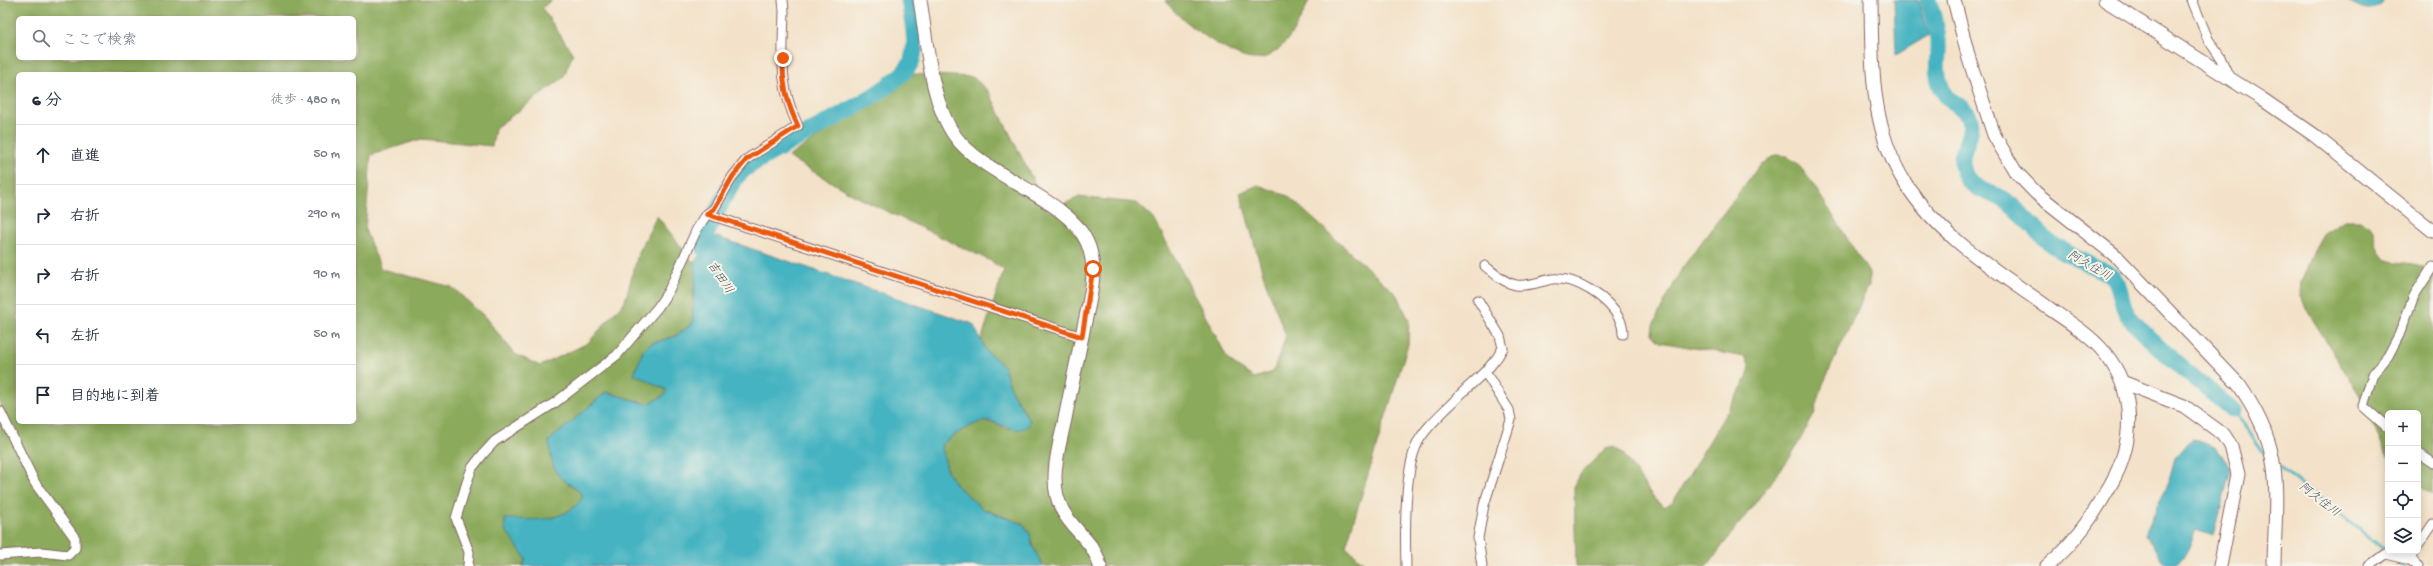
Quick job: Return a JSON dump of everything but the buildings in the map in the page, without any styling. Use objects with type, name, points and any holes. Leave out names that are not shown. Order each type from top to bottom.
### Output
[{"type":"street","points":[[468,566],[469,552],[460,533],[456,518],[472,468],[495,441],[556,402],[617,355],[648,321],[669,290],[697,229],[707,214],[714,209],[733,176],[747,159],[798,126],[790,109],[782,78],[783,0]]},
{"type":"street","points":[[920,0],[938,103],[954,136],[973,155],[1068,218],[1077,226],[1087,241],[1092,260],[1093,280],[1055,465],[1055,488],[1061,510],[1090,548],[1100,566]]},
{"type":"street","points":[[1871,0],[1875,104],[1887,148],[1918,203],[1944,231],[2091,339],[2112,363],[2122,382],[2128,410],[2128,440],[2119,470],[2084,528],[2065,550],[2047,566]]},
{"type":"street","points":[[1954,0],[1969,59],[1994,135],[2015,170],[2036,193],[2116,256],[2239,385],[2251,402],[2268,436],[2276,477],[2274,566]]},
{"type":"street","points":[[2105,0],[2230,79],[2314,135],[2433,231]]},
{"type":"street","points":[[2192,0],[2208,39],[2220,57],[2230,79]]},
{"type":"street","points":[[707,214],[1082,337]]},
{"type":"street","points":[[1485,266],[1506,281],[1516,285],[1553,279],[1570,281],[1586,288],[1610,306],[1621,321],[1623,334]]},
{"type":"street","points":[[2385,425],[2363,406],[2373,374],[2392,349],[2414,296],[2433,266]]},
{"type":"street","points":[[1406,566],[1405,537],[1410,469],[1418,442],[1457,398],[1493,364],[1503,348],[1500,336],[1478,300]]},
{"type":"street","points":[[1482,566],[1478,538],[1484,505],[1512,420],[1509,410],[1485,372]]},
{"type":"street","points":[[2122,382],[2184,406],[2224,435],[2231,446],[2238,474],[2220,566]]},
{"type":"street","points":[[0,411],[35,483],[65,522],[76,543],[75,548],[68,555],[41,552],[0,555]]},
{"type":"street","points":[[2421,454],[2433,463]]},
{"type":"street","points":[[2421,542],[2433,524]]},
{"type":"street","points":[[2369,566],[2385,554],[2410,560],[2418,566]]},
{"type":"street","points":[[2410,560],[2413,554]]},
{"type":"green space","points":[[0,0],[551,0],[542,8],[573,54],[563,78],[495,128],[492,146],[421,139],[371,155],[365,230],[381,269],[452,287],[484,316],[515,354],[540,366],[588,343],[625,301],[638,254],[657,216],[694,263],[696,275],[692,304],[693,323],[676,336],[650,344],[643,351],[634,375],[641,376],[667,391],[662,397],[647,404],[606,392],[549,441],[552,461],[558,475],[576,489],[583,497],[571,510],[556,517],[544,519],[519,547],[526,559],[523,566],[0,566]]},
{"type":"green space","points":[[1165,0],[1309,0],[1301,18],[1281,47],[1272,54],[1263,58],[1253,59],[1236,54],[1211,40],[1180,17]]},
{"type":"green space","points":[[912,74],[973,77],[989,92],[1049,212],[1078,197],[1137,203],[1154,219],[1229,361],[1254,378],[1273,372],[1286,336],[1265,281],[1240,193],[1258,185],[1288,196],[1396,294],[1409,320],[1408,344],[1346,546],[1367,566],[1043,566],[1032,545],[1030,534],[1023,524],[983,509],[956,485],[948,473],[941,445],[957,433],[978,423],[989,422],[1007,429],[1030,420],[1012,392],[1006,373],[987,352],[981,341],[1004,270],[991,261],[857,197],[788,157]]},
{"type":"green space","points":[[1775,155],[1786,156],[1797,163],[1811,181],[1869,273],[1869,285],[1823,384],[1814,415],[1791,456],[1707,566],[1576,566],[1574,487],[1581,473],[1605,449],[1615,447],[1622,452],[1655,500],[1664,507],[1673,502],[1747,378],[1750,367],[1745,357],[1660,342],[1652,334],[1653,325],[1682,268],[1759,166]]},
{"type":"green space","points":[[2344,220],[2361,220],[2371,227],[2378,249],[2382,256],[2386,259],[2427,268],[2433,273],[2433,495],[2421,487],[2421,410],[2385,410],[2385,451],[2362,399],[2305,307],[2300,294],[2301,282],[2314,251],[2324,233]]},
{"type":"water","points":[[1894,0],[1918,0],[1929,35],[1896,55]]},
{"type":"water","points":[[2348,0],[2383,0],[2382,4],[2378,7],[2365,9],[2356,6]]},
{"type":"water","points":[[717,237],[973,324],[987,352],[1003,365],[1012,392],[1030,421],[1028,426],[1013,429],[994,422],[984,421],[970,426],[950,438],[941,445],[948,473],[956,485],[983,509],[1023,524],[1030,534],[1032,545],[1043,566],[523,566],[526,559],[505,529],[505,519],[538,519],[557,516],[567,512],[583,497],[576,489],[558,475],[552,462],[549,441],[606,392],[647,404],[662,397],[667,391],[664,388],[634,375],[643,351],[650,344],[676,336],[693,323],[695,278],[694,263],[711,238]]},
{"type":"water","points":[[2192,439],[2216,447],[2231,469],[2213,536],[2196,530],[2186,554],[2182,559],[2172,565],[2166,566],[2145,534],[2169,480],[2175,458]]},
{"type":"waterway","name":"吉田川","points":[[714,269],[702,243],[725,195],[741,172],[757,161],[861,103],[885,88],[903,73],[912,60],[914,52],[914,30],[909,0]]},
{"type":"waterway","name":"阿久住川","points":[[1928,0],[1938,36],[1937,71],[1942,89],[1948,98],[1965,111],[1970,119],[1970,132],[1962,156],[1963,169],[1966,177],[1970,182],[1982,190],[2001,198],[2013,206],[2049,242],[2056,247],[2113,276],[2118,286],[2124,308],[2130,318],[2167,354],[2233,410]]},
{"type":"waterway","name":"阿久住川","points":[[2233,410],[2268,458]]},
{"type":"waterway","name":"阿久住川","points":[[2277,465],[2385,550]]},
{"type":"waterway","name":"阿久住川","points":[[2396,560],[2404,566]]},
{"type":"route","points":[[783,58],[782,78],[790,109],[798,126],[747,159],[733,176],[714,209],[707,214],[1082,337],[1090,300],[1093,269]]}]
